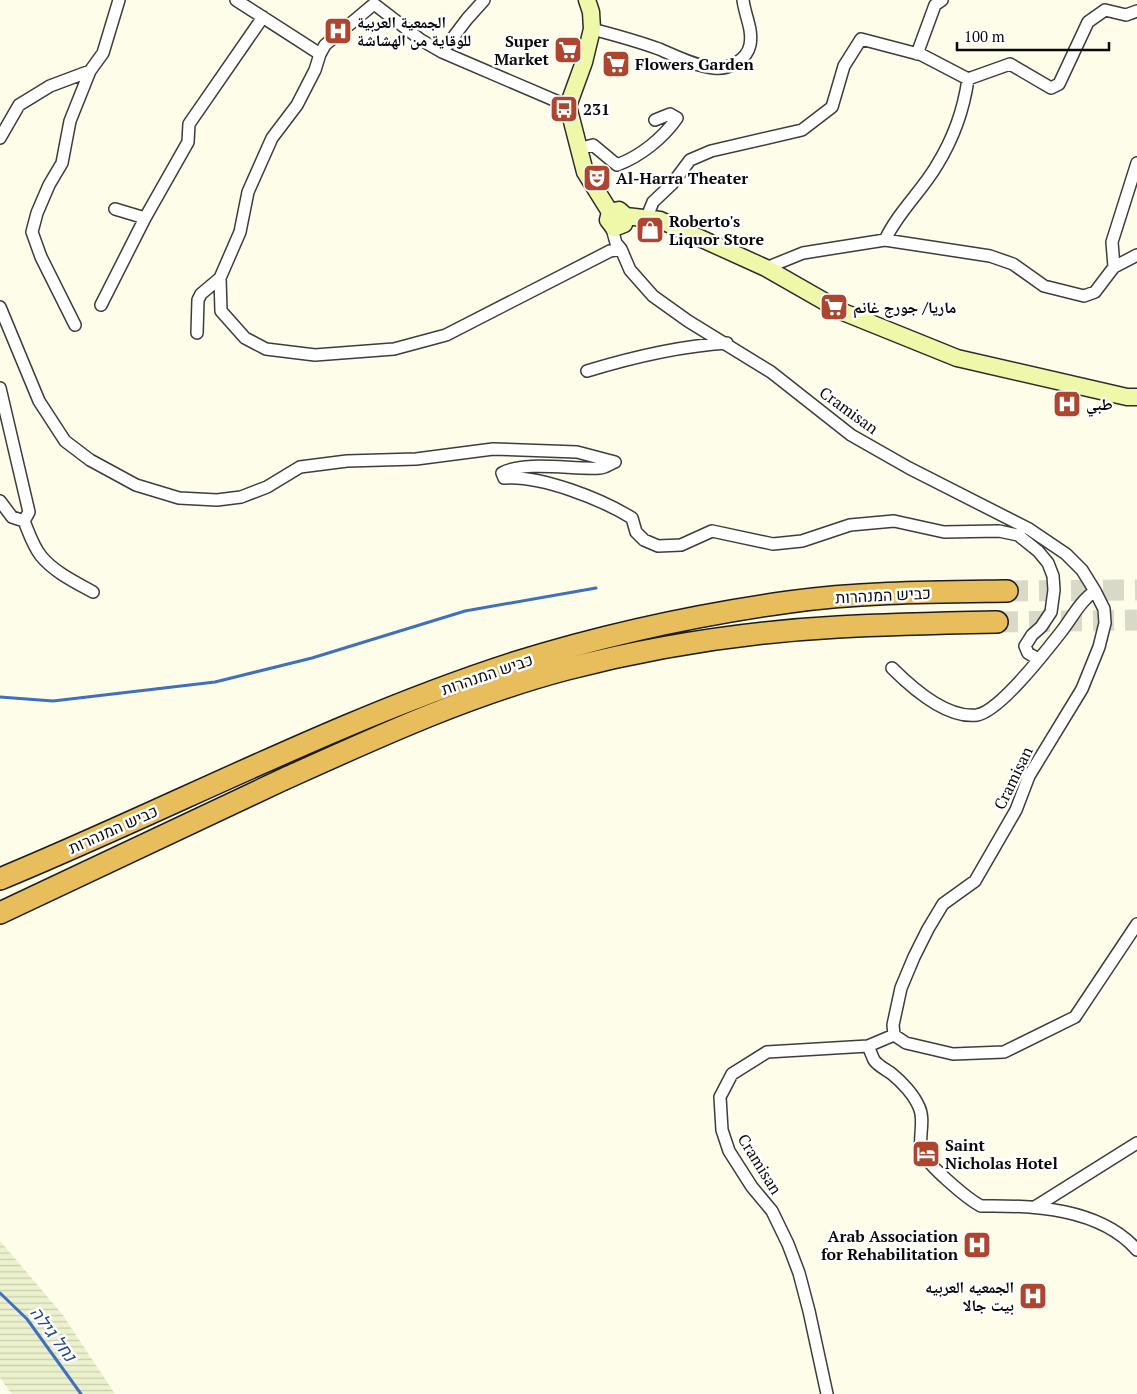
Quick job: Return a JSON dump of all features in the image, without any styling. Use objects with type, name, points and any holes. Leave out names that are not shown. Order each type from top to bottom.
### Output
[{"type":"highway","name":"כביש המנהרות","points":[[0,879],[372,715],[515,663],[581,644],[708,615],[791,602],[919,592],[1006,591]]},
{"type":"highway","name":"כביש המנהרות","points":[[0,913],[101,864],[390,731],[502,688],[570,668],[670,646],[758,634],[840,627],[997,622]]},
{"type":"street","points":[[75,325],[41,257],[32,232],[37,213],[49,185],[62,163],[70,121],[90,71],[103,53],[119,0]]},
{"type":"street","points":[[236,0],[320,54]]},
{"type":"street","points":[[442,52],[467,18],[484,0]]},
{"type":"street","points":[[587,0],[591,12],[592,29],[584,62],[568,106],[584,172],[625,225]]},
{"type":"street","points":[[592,29],[623,36],[699,64],[714,68],[724,68],[737,63],[750,48],[751,33],[743,0]]},
{"type":"street","points":[[917,54],[934,5],[942,0]]},
{"type":"street","points":[[568,106],[442,52],[421,40],[373,2],[325,46],[297,105],[272,138],[248,192],[240,232],[220,278],[221,311],[245,338],[266,349],[315,355],[394,349],[446,335],[610,251],[625,225],[672,184],[690,160],[711,151],[802,130],[832,108],[844,66],[861,39],[917,54],[968,79],[1010,64],[1051,88],[1059,84],[1088,22],[1106,10],[1126,15],[1137,11]]},
{"type":"street","points":[[101,305],[145,218],[188,142],[189,124],[264,17]]},
{"type":"street","points":[[0,138],[19,105],[50,86],[90,71]]},
{"type":"street","points":[[885,240],[891,226],[937,165],[965,100],[968,79]]},
{"type":"street","points":[[579,150],[592,145],[617,165],[626,162],[634,158],[656,140],[672,126],[677,118],[670,114],[656,120]]},
{"type":"street","points":[[1114,267],[1112,242],[1137,163]]},
{"type":"street","points":[[116,209],[145,218]]},
{"type":"street","points":[[625,225],[660,220],[766,268],[842,312],[957,358],[1127,397],[1137,397]]},
{"type":"street","name":"Cramisan","points":[[625,225],[630,270],[653,296],[688,321],[771,372],[851,435],[909,468],[1029,529],[1066,554],[1082,570],[1104,609],[1105,624],[1099,647],[1082,689],[1029,776],[1016,810],[975,880],[943,904],[928,929],[901,988],[893,1025],[894,1035],[868,1046],[767,1052],[732,1074],[720,1097],[722,1130],[729,1151],[752,1187],[772,1211],[799,1273],[827,1394]]},
{"type":"street","points":[[766,268],[803,253],[885,240],[990,256],[1013,264],[1044,286],[1084,296],[1095,292],[1114,267],[1137,254]]},
{"type":"street","points":[[196,333],[198,300],[201,294],[220,278]]},
{"type":"street","points":[[0,307],[39,401],[65,441],[90,460],[136,485],[178,498],[217,500],[241,497],[267,487],[300,467],[347,461],[416,459],[493,449],[576,452],[615,462],[602,468],[525,468],[510,469],[502,473],[504,478],[517,477],[556,485],[618,509],[632,518],[636,532],[644,540],[658,546],[682,546],[712,531],[773,544],[802,541],[850,525],[894,521],[944,532],[999,531],[1018,535],[1027,541],[1048,563],[1053,576],[1054,590],[1051,612],[1025,646],[1028,652],[1038,660]]},
{"type":"street","points":[[587,371],[638,356],[704,345],[727,344]]},
{"type":"street","points":[[0,388],[29,512],[24,521]]},
{"type":"street","points":[[0,501],[12,517],[24,521]]},
{"type":"street","points":[[24,521],[33,544],[42,558],[64,576],[93,592]]},
{"type":"street","points":[[892,668],[919,692],[939,706],[952,712],[977,715],[990,710],[1002,700],[1055,640],[1083,600],[1095,591]]},
{"type":"street","points":[[894,1035],[906,1043],[953,1054],[1004,1052],[1075,1017],[1137,924]]},
{"type":"street","points":[[868,1046],[875,1061],[901,1082],[920,1107],[921,1151],[940,1174],[974,1202],[981,1206],[1034,1207],[1070,1213],[1106,1226],[1137,1250]]},
{"type":"street","points":[[1034,1207],[1137,1143]]},
{"type":"green space","points":[[0,1241],[62,1314],[115,1394],[12,1394],[0,1378]]},
{"type":"waterway","points":[[0,697],[53,701],[215,682],[312,658],[465,611],[596,588]]},
{"type":"waterway","name":"נחל גילה","points":[[0,1293],[27,1319],[81,1394]]},
{"type":"tunnel","points":[[1007,591],[1137,590]]},
{"type":"tunnel","points":[[997,622],[1137,620]]},
{"type":"place","name":"الجمعية العربية للوقاية من الهشاشة","points":[[338,31]]},
{"type":"place","name":"Super Market","points":[[568,50]]},
{"type":"place","name":"Flowers Garden","points":[[616,64]]},
{"type":"place","name":"231","points":[[564,109]]},
{"type":"place","name":"Al-Harra Theater","points":[[597,178]]},
{"type":"place","name":"Roberto's Liquor Store","points":[[650,230]]},
{"type":"place","name":"ماريا/ جورج غانم","points":[[834,307]]},
{"type":"place","name":"طبي","points":[[1067,404]]},
{"type":"place","name":"Saint Nicholas Hotel","points":[[926,1154]]},
{"type":"place","name":"Arab Association for Rehabilitation","points":[[977,1245]]},
{"type":"place","name":"الجمعيه العربيه بيت جالا","points":[[1033,1296]]}]
